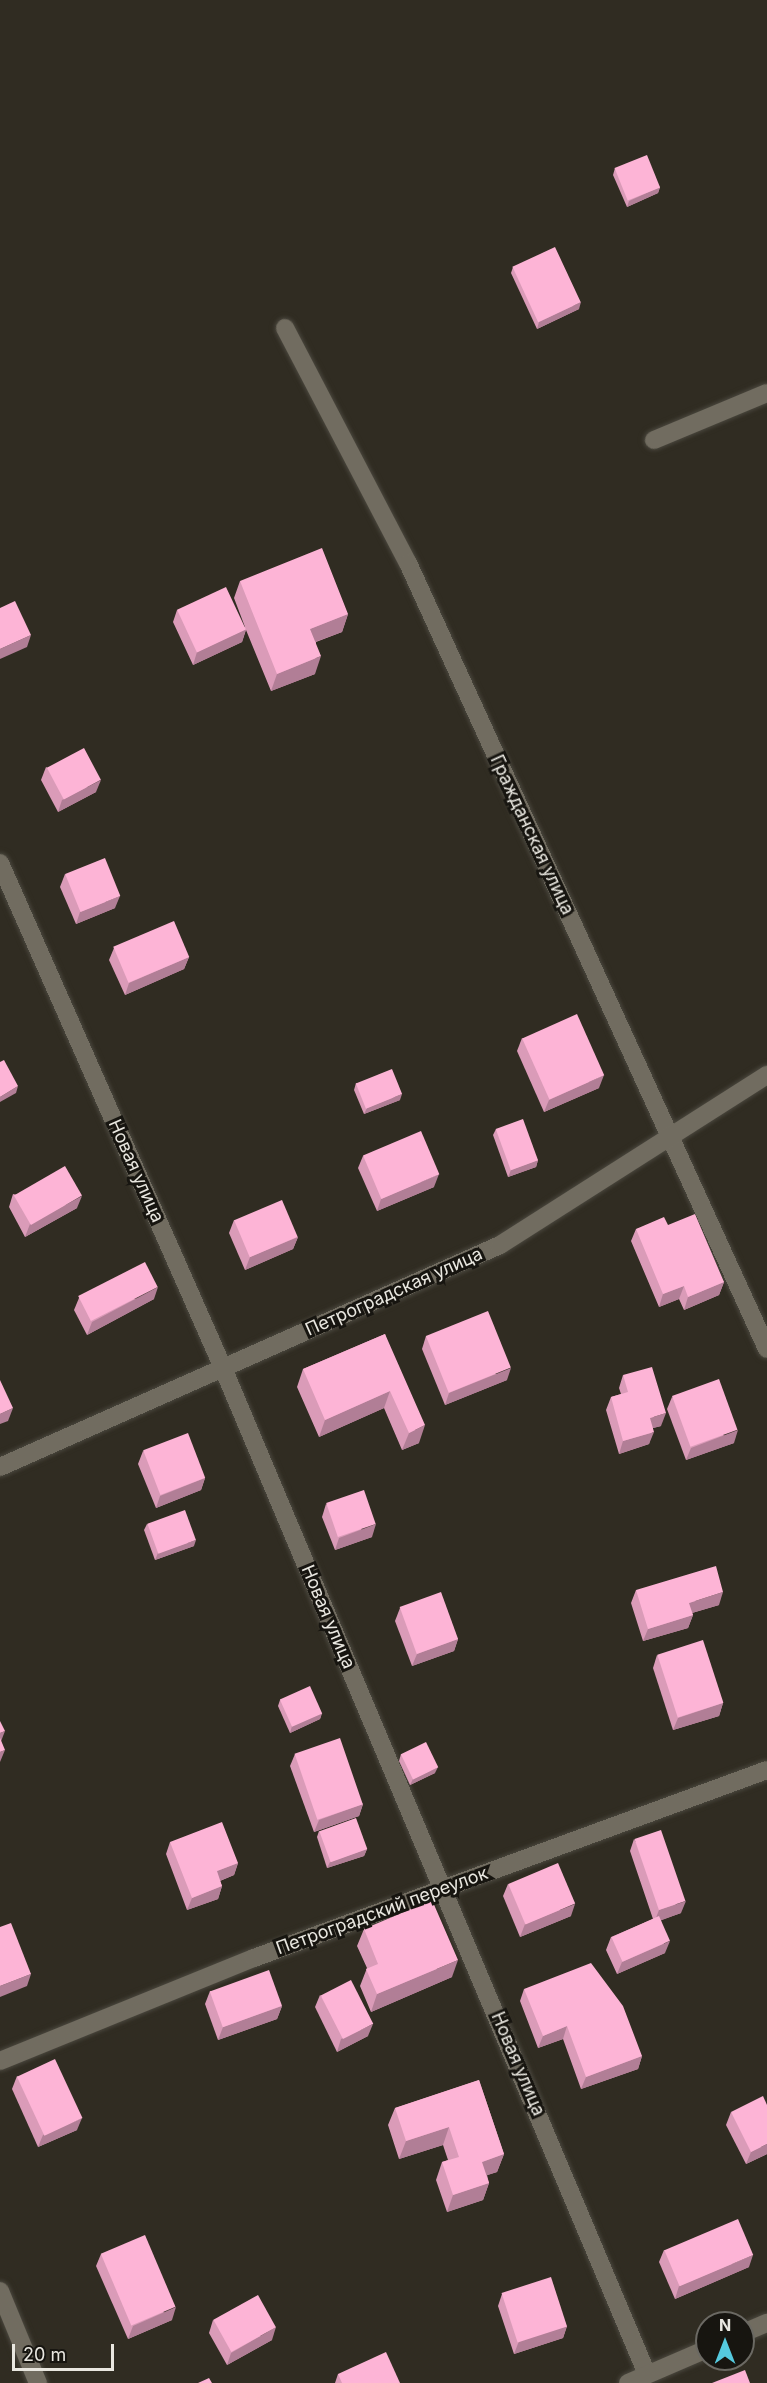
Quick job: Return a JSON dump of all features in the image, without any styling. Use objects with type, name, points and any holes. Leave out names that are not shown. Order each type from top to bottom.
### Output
[{"type":"street","name":"Гражданская улица","points":[[285,328],[408,563],[767,1349]]},
{"type":"street","points":[[654,440],[767,393]]},
{"type":"street","name":"Новая улица","points":[[2,873],[222,1368],[444,1888],[647,2374]]},
{"type":"street","name":"Петроградская улица","points":[[0,1467],[500,1245],[669,1135],[767,1075]]},
{"type":"street","name":"Петроградский переулок","points":[[0,2061],[254,1958],[767,1770]]},
{"type":"street","points":[[0,2291],[38,2383]]},
{"type":"street","points":[[628,2383],[695,2354]]},
{"type":"building","points":[[647,155],[660,187],[628,201],[615,168]]},
{"type":"building","points":[[555,247],[581,302],[538,322],[512,267]]},
{"type":"building","points":[[322,548],[348,614],[310,629],[321,656],[277,674],[240,581]]},
{"type":"building","points":[[226,587],[246,630],[197,652],[177,610]]},
{"type":"building","points":[[15,601],[31,635],[0,649],[0,608]]},
{"type":"building","points":[[84,748],[101,780],[64,800],[47,768]]},
{"type":"building","points":[[105,858],[120,896],[80,912],[65,874]]},
{"type":"building","points":[[174,921],[189,957],[128,983],[113,947]]},
{"type":"building","points":[[577,1014],[604,1075],[549,1100],[522,1038]]},
{"type":"building","points":[[4,1060],[18,1086],[0,1097],[0,1062]]},
{"type":"building","points":[[392,1069],[402,1094],[366,1109],[356,1084]]},
{"type":"building","points":[[523,1119],[538,1160],[511,1170],[496,1129]]},
{"type":"building","points":[[421,1131],[439,1174],[381,1199],[363,1156]]},
{"type":"building","points":[[65,1166],[82,1195],[31,1225],[14,1196]]},
{"type":"building","points":[[282,1200],[298,1237],[250,1257],[234,1220]]},
{"type":"building","points":[[695,1214],[724,1282],[688,1297],[684,1286],[663,1294],[636,1229],[664,1217],[668,1225]]},
{"type":"building","points":[[145,1262],[158,1287],[91,1321],[78,1296]]},
{"type":"building","points":[[488,1311],[511,1368],[449,1393],[426,1336]]},
{"type":"building","points":[[385,1334],[425,1425],[409,1433],[390,1391],[325,1420],[303,1369]]},
{"type":"building","points":[[652,1367],[666,1413],[650,1418],[654,1432],[623,1441],[611,1397],[628,1392],[623,1375]]},
{"type":"building","points":[[719,1379],[737,1430],[690,1447],[672,1396]]},
{"type":"building","points":[[0,1380],[13,1408],[0,1414]]},
{"type":"building","points":[[188,1433],[205,1478],[160,1495],[143,1450]]},
{"type":"building","points":[[364,1490],[376,1524],[338,1537],[326,1503]]},
{"type":"building","points":[[185,1510],[196,1540],[158,1554],[147,1524]]},
{"type":"building","points":[[716,1566],[723,1592],[689,1603],[693,1615],[648,1629],[636,1590]]},
{"type":"building","points":[[441,1592],[458,1639],[417,1654],[400,1607]]},
{"type":"building","points":[[703,1640],[723,1703],[678,1718],[657,1655]]},
{"type":"building","points":[[310,1686],[322,1713],[292,1727],[280,1699]]},
{"type":"building","points":[[0,1721],[5,1731],[0,1733]]},
{"type":"building","points":[[0,1738],[5,1750],[0,1752]]},
{"type":"building","points":[[340,1738],[363,1804],[317,1820],[295,1754]]},
{"type":"building","points":[[426,1742],[438,1767],[413,1779],[401,1754]]},
{"type":"building","points":[[356,1818],[367,1849],[331,1862],[319,1831]]},
{"type":"building","points":[[222,1822],[238,1863],[217,1871],[222,1886],[192,1898],[170,1842]]},
{"type":"building","points":[[661,1830],[685,1901],[659,1910],[635,1839]]},
{"type":"building","points":[[558,1863],[575,1904],[525,1925],[508,1884]]},
{"type":"building","points":[[432,1900],[458,1960],[377,1994],[366,1969],[378,1964],[364,1929]]},
{"type":"building","points":[[659,1916],[670,1941],[622,1962],[611,1937]]},
{"type":"building","points":[[11,1923],[31,1974],[0,1986],[0,1927]]},
{"type":"building","points":[[591,1963],[623,2006],[642,2056],[586,2077],[567,2026],[543,2036],[524,1989]]},
{"type":"building","points":[[269,1970],[282,2006],[223,2027],[210,1992]]},
{"type":"building","points":[[351,1980],[373,2024],[343,2039],[321,1995]]},
{"type":"building","points":[[55,2059],[82,2118],[44,2136],[17,2077]]},
{"type":"building","points":[[479,2080],[504,2154],[482,2162],[489,2183],[453,2195],[442,2162],[459,2157],[449,2127],[406,2141],[395,2108]]},
{"type":"building","points":[[763,2096],[767,2105],[767,2144],[751,2152],[731,2112]]},
{"type":"building","points":[[738,2219],[753,2255],[680,2286],[664,2250]]},
{"type":"building","points":[[145,2235],[175,2307],[131,2326],[101,2254]]},
{"type":"building","points":[[551,2277],[567,2326],[518,2343],[502,2293]]},
{"type":"building","points":[[258,2295],[276,2327],[231,2352],[213,2320]]},
{"type":"building","points":[[386,2352],[400,2383],[342,2383],[338,2374]]},
{"type":"building","points":[[745,2371],[750,2383],[712,2383]]},
{"type":"building","points":[[209,2378],[212,2383],[198,2383]]}]
